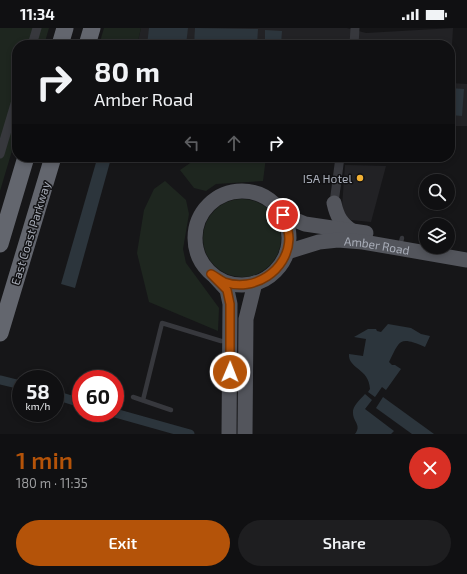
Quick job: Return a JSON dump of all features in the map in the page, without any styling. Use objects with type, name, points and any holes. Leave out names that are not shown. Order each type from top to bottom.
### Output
[{"type":"highway","points":[[61,40],[65,28]]},
{"type":"highway","points":[[88,40],[92,28]]},
{"type":"highway","points":[[0,244],[25,162]]},
{"type":"highway","name":"East Coast Parkway","points":[[0,333],[51,162]]},
{"type":"main road","name":"Amber Road","points":[[254,192],[267,198],[276,205],[283,215],[288,233],[287,252],[280,265],[269,276],[255,283],[240,285],[224,282],[211,274],[202,263],[196,250],[195,236],[197,222],[200,216],[214,200],[226,193],[254,192]]},
{"type":"main road","points":[[318,226],[329,215],[334,203]]},
{"type":"main road","points":[[334,203],[337,216],[342,224],[352,232]]},
{"type":"main road","name":"Amber Road","points":[[283,215],[305,224],[352,232],[467,260]]},
{"type":"main road","name":"Amber Road","points":[[287,252],[319,242],[338,240],[401,243],[419,242]]},
{"type":"main road","points":[[455,247],[467,249]]},
{"type":"main road","points":[[211,274],[227,290],[230,304],[229,434]]},
{"type":"main road","points":[[245,434],[246,319],[255,283]]},
{"type":"street","points":[[33,40],[37,28]]},
{"type":"street","points":[[354,40],[355,28]]},
{"type":"street","points":[[0,154],[12,114]]},
{"type":"street","points":[[334,203],[339,162]]},
{"type":"lane","points":[[143,400],[162,323],[221,341],[230,341]]},
{"type":"lane","points":[[133,397],[172,410]]},
{"type":"shaded area","points":[[0,28],[49,28],[45,40],[12,40],[12,151],[0,191]]},
{"type":"shaded area","points":[[104,28],[141,28],[138,40],[100,40]]},
{"type":"shaded area","points":[[141,28],[347,28],[366,33],[453,28],[452,40],[138,40]]},
{"type":"shaded area","points":[[149,28],[188,28],[187,40],[148,40]]},
{"type":"shaded area","points":[[195,28],[258,29],[257,40],[194,40]]},
{"type":"shaded area","points":[[265,30],[282,31],[281,40],[265,40]]},
{"type":"shaded area","points":[[455,83],[467,84],[467,126],[455,126]]},
{"type":"shaded area","points":[[455,88],[464,89],[462,116],[455,115]]},
{"type":"shaded area","points":[[96,162],[110,162],[75,288],[61,284]]},
{"type":"shaded area","points":[[192,162],[265,162],[263,181],[216,184],[206,191],[194,188],[180,170]]},
{"type":"shaded area","points":[[345,165],[386,166],[371,222],[351,220],[346,217],[342,207]]},
{"type":"shaded area","points":[[165,181],[186,200],[189,214],[183,249],[186,263],[219,308],[218,331],[149,302],[137,253],[144,210],[154,189]]},
{"type":"shaded area","points":[[234,199],[250,199],[264,205],[275,216],[281,230],[281,246],[275,260],[264,271],[250,277],[234,277],[220,271],[209,260],[203,246],[203,230],[209,216],[220,205]]},
{"type":"shaded area","points":[[388,324],[411,328],[421,334],[430,336],[425,347],[405,341],[398,345],[389,362],[401,369],[386,390],[382,387],[375,397],[368,392],[370,389],[369,382],[363,373],[352,363],[349,354],[363,356],[366,339],[354,337],[368,329],[376,329],[377,331],[381,332]]},
{"type":"shaded area","points":[[365,394],[372,400],[365,409],[394,431],[391,434],[355,434],[358,428],[353,416],[353,410],[355,405]]},
{"type":"shaded area","points":[[383,397],[434,434],[412,434],[376,408]]},
{"type":"waterway","points":[[1,380],[12,383]]},
{"type":"waterway","points":[[64,398],[72,400]]},
{"type":"waterway","points":[[124,416],[190,434]]},
{"type":"place","name":"ISA Hotel","points":[[360,178]]},
{"type":"route","points":[[230,372],[230,304],[227,290],[211,274],[224,282],[240,285],[255,283],[269,276],[280,265],[287,252],[289,239],[288,227],[283,215]]}]
